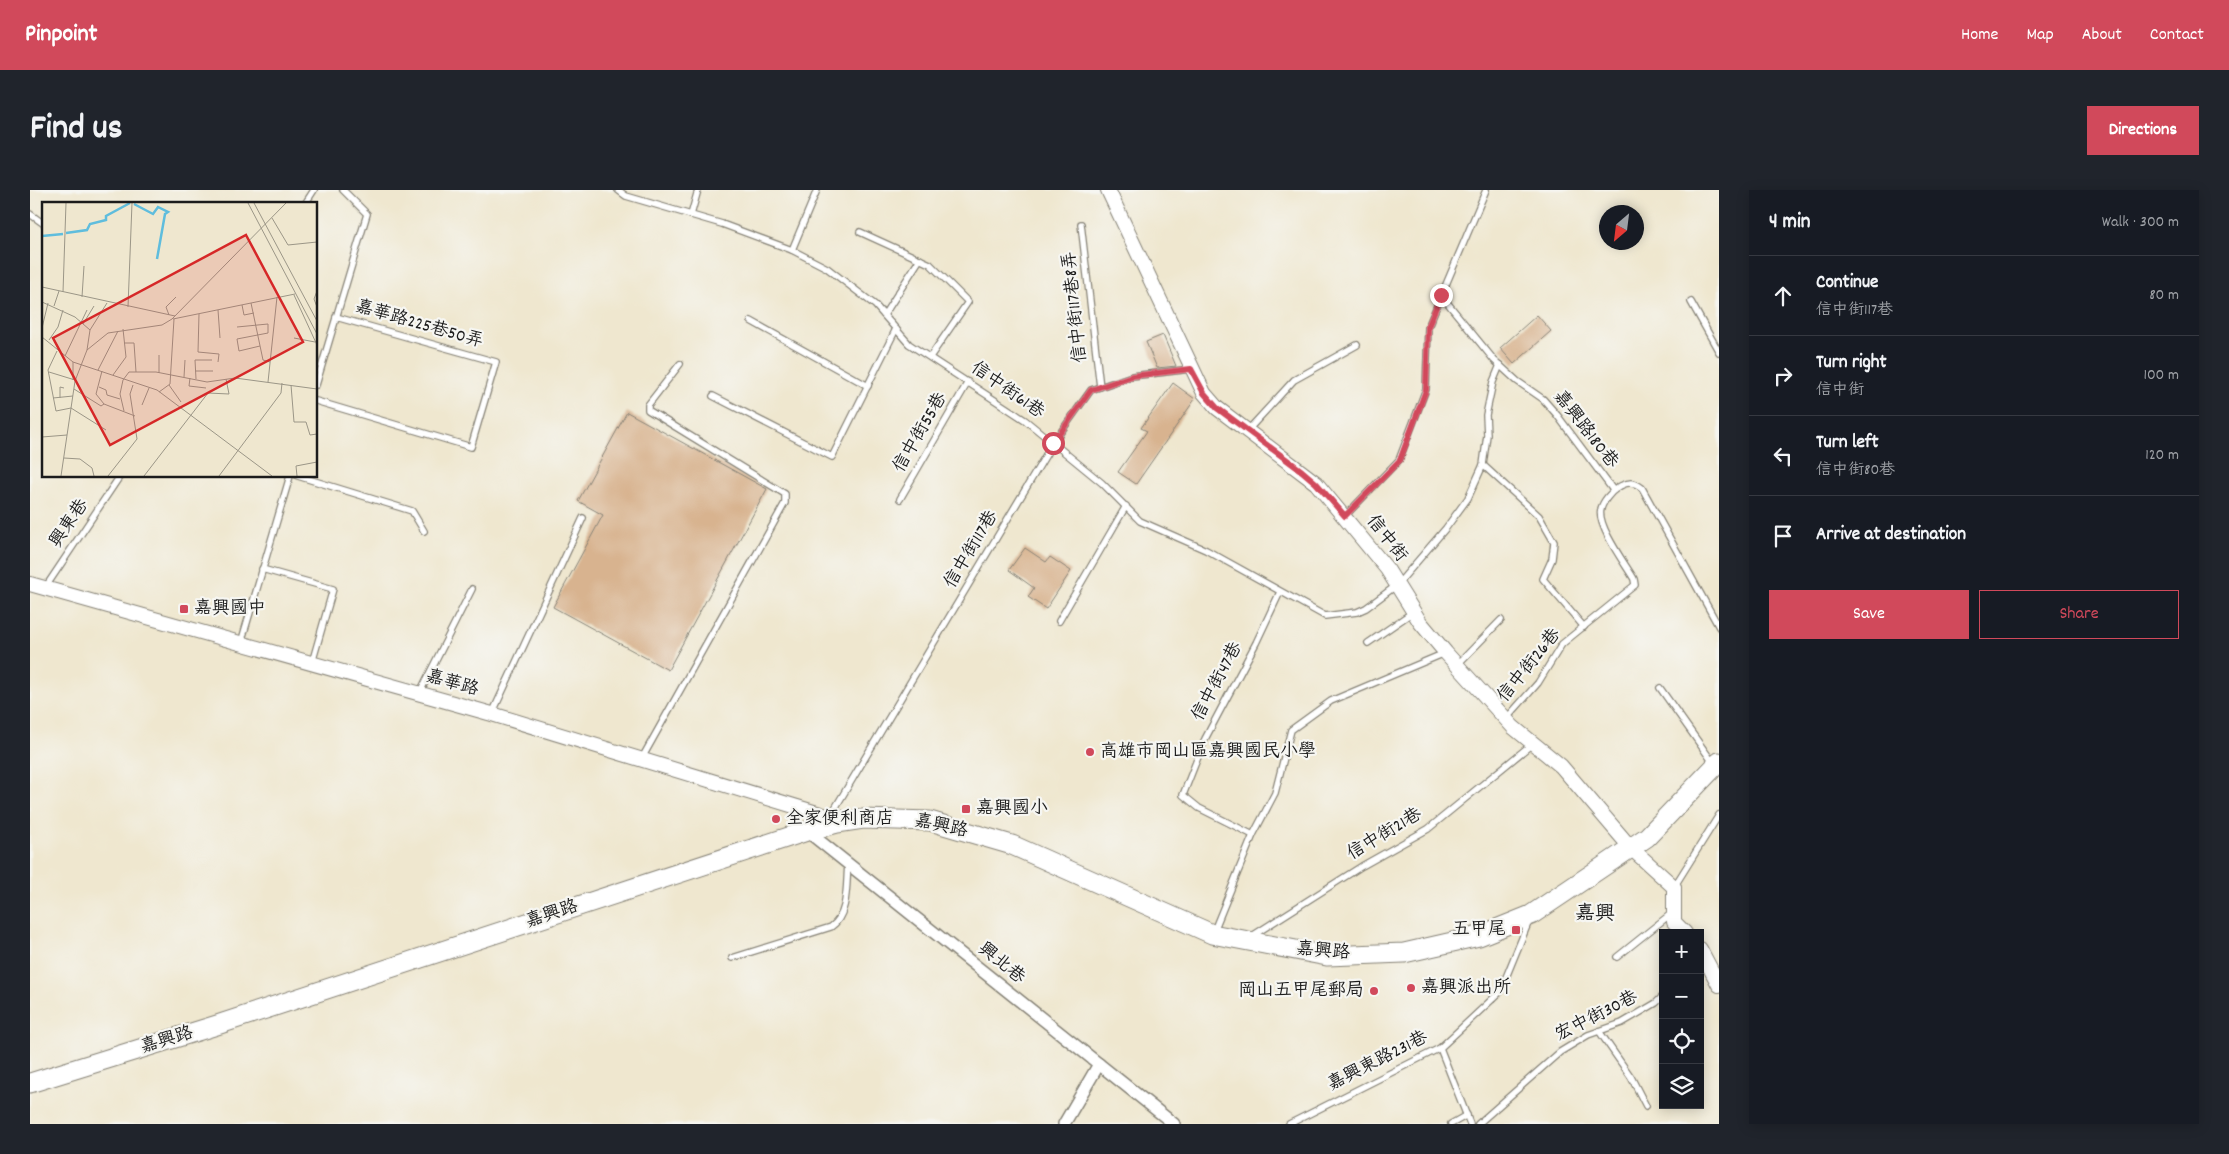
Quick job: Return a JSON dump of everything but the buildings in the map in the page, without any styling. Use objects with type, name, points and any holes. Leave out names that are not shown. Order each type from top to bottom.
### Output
[{"type":"main road","name":"嘉興路","points":[[30,1083],[217,1025],[807,831],[837,823],[863,819],[930,821],[1012,845],[1212,934],[1244,942],[1327,956],[1404,953],[1479,936],[1532,915],[1647,837],[1717,764]]},
{"type":"street","name":"信中街","points":[[1108,190],[1204,393],[1217,408],[1316,483],[1387,568],[1413,612],[1446,653],[1506,719],[1561,766],[1631,848],[1674,887]]},
{"type":"street","name":"嘉華路","points":[[30,584],[492,714],[830,817],[863,819]]},
{"type":"street","name":"興北巷","points":[[807,831],[1174,1124]]},
{"type":"street","points":[[1674,887],[1674,922],[1681,929]]},
{"type":"street","points":[[1704,959],[1719,985]]},
{"type":"street","points":[[1064,1124],[1099,1064]]},
{"type":"lane","points":[[306,202],[314,190]]},
{"type":"lane","points":[[318,378],[367,214],[343,190]]},
{"type":"lane","name":"信中街61巷","points":[[618,190],[626,196],[691,215],[792,250],[828,268],[875,305],[909,344],[1025,420],[1102,483],[1140,521],[1206,550],[1325,616],[1366,608],[1397,585],[1446,528],[1468,498],[1483,465],[1487,435],[1486,415],[1493,382],[1500,365]]},
{"type":"lane","points":[[691,215],[698,190]]},
{"type":"lane","points":[[792,250],[817,190]]},
{"type":"lane","points":[[1345,516],[1400,460],[1426,390],[1428,327],[1486,190]]},
{"type":"lane","points":[[30,214],[42,223]]},
{"type":"lane","name":"信中街117巷8弄","points":[[1081,224],[1100,387]]},
{"type":"lane","points":[[860,232],[930,264],[968,302],[930,357]]},
{"type":"lane","points":[[884,315],[920,259]]},
{"type":"lane","name":"嘉興路180巷","points":[[1441,295],[1500,365],[1517,381],[1543,399],[1613,490],[1625,482],[1636,483],[1642,488],[1719,626]]},
{"type":"lane","points":[[1691,302],[1719,352]]},
{"type":"lane","name":"嘉華路225巷50弄","points":[[318,402],[471,447],[496,362],[336,317]]},
{"type":"lane","points":[[751,321],[868,386]]},
{"type":"lane","points":[[713,396],[832,457],[896,329]]},
{"type":"lane","points":[[1247,431],[1294,380],[1357,345]]},
{"type":"lane","points":[[641,760],[785,503],[785,494],[648,410],[648,405],[680,364]]},
{"type":"lane","name":"信中街117巷","points":[[830,817],[1053,443],[1091,390],[1132,376],[1191,369]]},
{"type":"lane","name":"信中街55巷","points":[[900,498],[968,382]]},
{"type":"lane","points":[[1483,465],[1538,516],[1554,542],[1552,559],[1543,579],[1584,627]]},
{"type":"lane","name":"興東巷","points":[[45,588],[119,478]]},
{"type":"lane","points":[[240,643],[289,478]]},
{"type":"lane","points":[[305,478],[412,511],[424,531]]},
{"type":"lane","name":"信中街26巷","points":[[1506,719],[1538,682],[1562,644],[1635,585],[1634,579],[1604,529],[1601,518],[1600,509],[1613,490]]},
{"type":"lane","points":[[1059,621],[1126,506]]},
{"type":"lane","points":[[492,714],[583,518]]},
{"type":"lane","points":[[262,569],[333,589],[312,664]]},
{"type":"lane","points":[[419,694],[472,589]]},
{"type":"lane","name":"信中街47巷","points":[[1253,835],[1199,808],[1183,795],[1205,739],[1256,643],[1280,592]]},
{"type":"lane","points":[[1368,643],[1413,612]]},
{"type":"lane","points":[[1457,665],[1501,620]]},
{"type":"lane","points":[[1212,934],[1253,835],[1275,794],[1291,730],[1331,701],[1446,653]]},
{"type":"lane","points":[[1660,688],[1717,764]]},
{"type":"lane","name":"信中街21巷","points":[[1244,942],[1362,866],[1428,829],[1533,743]]},
{"type":"lane","points":[[1674,887],[1719,815]]},
{"type":"lane","points":[[732,958],[831,927],[838,922],[842,914],[848,864]]},
{"type":"lane","points":[[1617,957],[1674,912]]},
{"type":"lane","name":"嘉興東路231巷","points":[[1290,1124],[1440,1048],[1500,992],[1532,915]]},
{"type":"lane","name":"宏中街30巷","points":[[1478,1124],[1560,1052],[1588,1034],[1622,1023],[1659,1000]]},
{"type":"lane","points":[[1599,1031],[1631,1077],[1646,1106]]},
{"type":"lane","points":[[1440,1048],[1470,1124]]},
{"type":"lane","points":[[1451,1124],[1466,1115]]},
{"type":"place","name":"嘉興國中","points":[[184,609]]},
{"type":"place","name":"高雄市岡山區嘉興國民小學","points":[[1090,752]]},
{"type":"place","name":"嘉興國小","points":[[966,809]]},
{"type":"place","name":"全家便利商店","points":[[776,819]]},
{"type":"place","name":"五甲尾","points":[[1516,930]]},
{"type":"place","name":"嘉興派出所","points":[[1411,988]]},
{"type":"place","name":"岡山五甲尾郵局","points":[[1374,991]]},
{"type":"district","name":"嘉興","points":[[1595,915]]},
{"type":"route","points":[[1053,443],[1091,390],[1132,376],[1191,369],[1204,393],[1217,408],[1302,471],[1316,483],[1345,516],[1400,460],[1426,390],[1428,327],[1441,295]]}]
